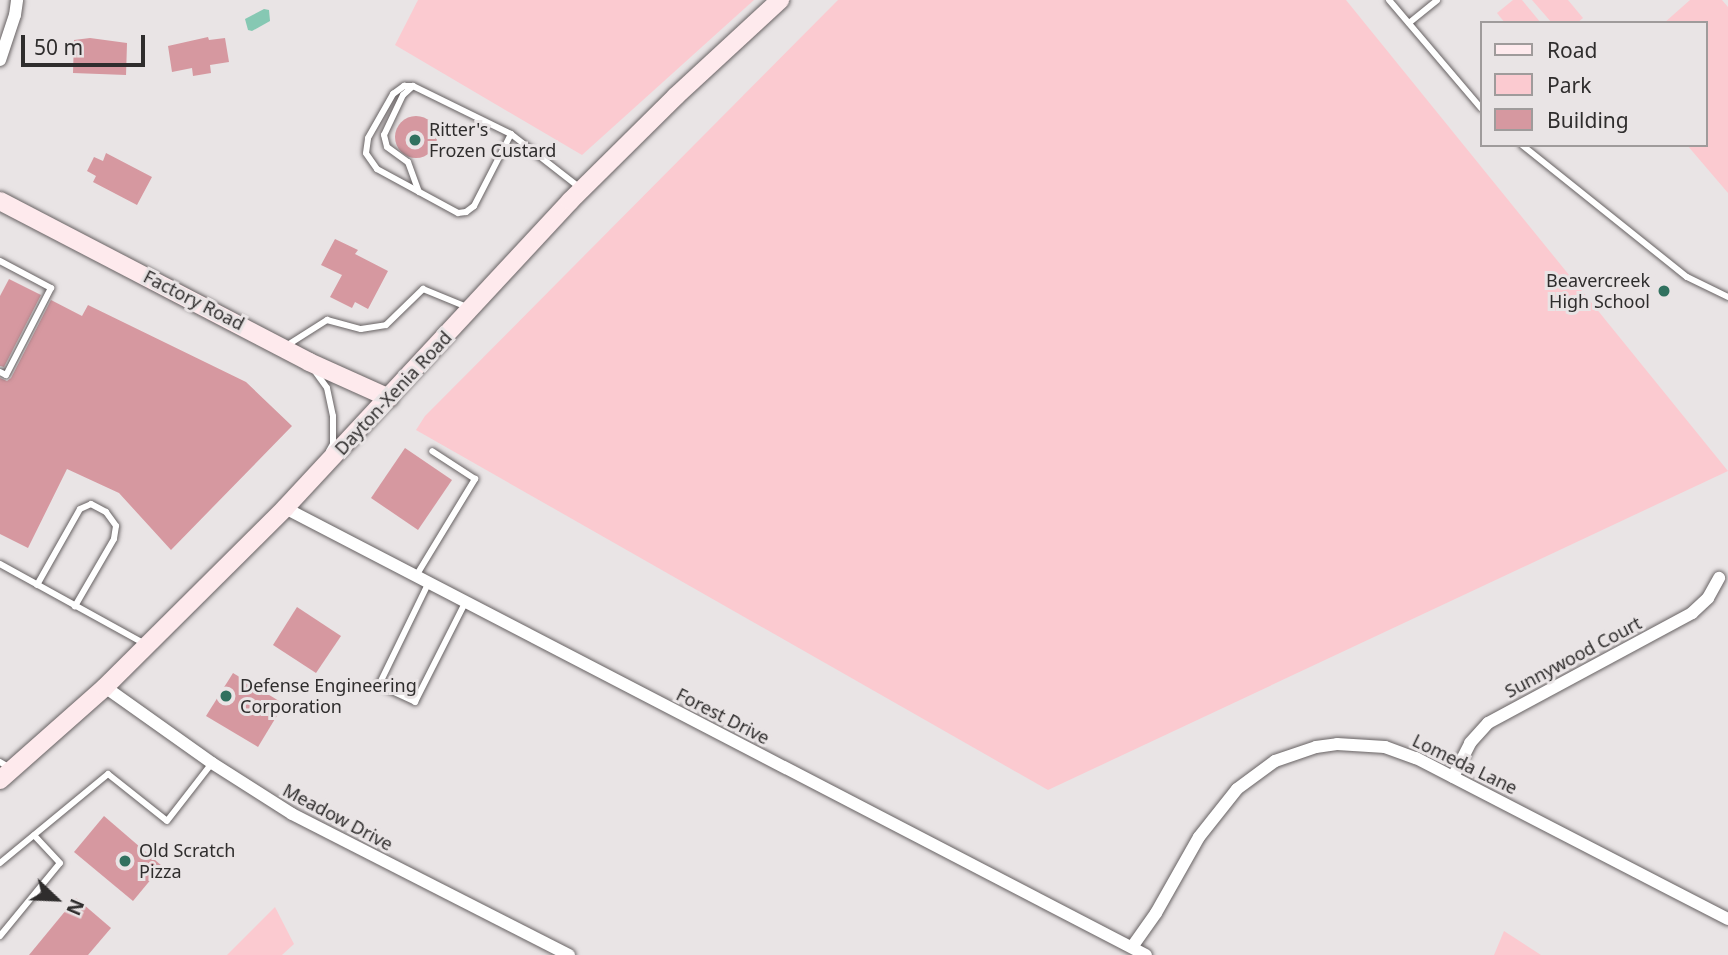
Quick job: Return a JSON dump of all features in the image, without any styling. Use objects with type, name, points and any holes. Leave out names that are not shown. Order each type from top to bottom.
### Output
[{"type":"main road","name":"Dayton-Xenia Road","points":[[4,770],[105,687],[318,474],[582,189],[676,96],[780,0]]},
{"type":"main road","name":"Factory Road","points":[[0,201],[309,362],[389,398]]},
{"type":"street","points":[[0,60],[16,15],[17,0]]},
{"type":"street","name":"Forest Drive","points":[[285,508],[415,578],[1146,955]]},
{"type":"street","name":"Sunnywood Court","points":[[1453,777],[1470,743],[1488,723],[1692,613],[1708,598],[1719,578]]},
{"type":"street","name":"Meadow Drive","points":[[105,687],[212,763],[292,814],[569,955]]},
{"type":"street","name":"Lomeda Lane","points":[[1132,947],[1156,913],[1199,837],[1228,799],[1249,778],[1275,761],[1316,747],[1363,744],[1404,753],[1728,919]]},
{"type":"lane","points":[[1389,0],[1480,107]]},
{"type":"lane","points":[[1409,23],[1437,0]]},
{"type":"lane","points":[[511,134],[474,206],[466,212],[458,213],[377,169],[366,153],[368,138],[393,94],[404,86],[413,86],[511,134],[582,189]]},
{"type":"lane","points":[[413,86],[403,95],[384,135],[387,147],[408,162],[419,192]]},
{"type":"lane","points":[[1524,147],[1687,277],[1728,297]]},
{"type":"lane","points":[[0,372],[6,375],[51,288],[1,264]]},
{"type":"lane","points":[[284,348],[327,320],[361,329],[386,325],[423,289],[470,309]]},
{"type":"lane","points":[[309,362],[327,388],[333,416],[333,444],[318,474]]},
{"type":"lane","points":[[415,578],[475,479],[432,451]]},
{"type":"lane","points":[[37,585],[80,509],[91,504],[106,512],[116,526],[114,539],[75,606]]},
{"type":"lane","points":[[0,564],[147,645]]},
{"type":"lane","points":[[428,584],[379,685],[415,702],[465,603]]},
{"type":"lane","points":[[0,863],[107,774],[167,821],[212,763]]},
{"type":"lane","points":[[0,936],[60,863],[34,835]]},
{"type":"green space","points":[[418,0],[754,0],[582,155],[395,45]]},
{"type":"green space","points":[[838,0],[1346,0],[1728,471],[1048,790],[416,430],[425,416]]},
{"type":"green space","points":[[1513,0],[1522,0],[1539,21],[1503,21],[1497,13]]},
{"type":"green space","points":[[1532,0],[1568,0],[1583,18],[1579,21],[1550,21]]},
{"type":"green space","points":[[1690,0],[1722,0],[1728,7],[1728,193],[1689,147],[1707,147],[1707,21],[1666,21]]},
{"type":"green space","points":[[275,907],[294,944],[282,955],[227,955]]},
{"type":"green space","points":[[1504,931],[1541,955],[1494,955]]},
{"type":"shaded area","points":[[264,9],[269,10],[270,21],[252,31],[248,30],[245,19]]},
{"type":"building","points":[[208,37],[209,40],[225,38],[229,62],[210,65],[211,73],[193,76],[192,68],[172,72],[168,46]]},
{"type":"building","points":[[90,38],[127,43],[126,75],[73,73],[74,40]]},
{"type":"building","name":"Ritter's Frozen Custard","points":[[416,116],[431,122],[437,137],[431,152],[416,158],[401,152],[395,137],[401,122]]},
{"type":"building","points":[[106,153],[152,177],[137,205],[93,182],[96,176],[87,171],[94,157],[103,161]]},
{"type":"building","points":[[335,239],[358,250],[355,254],[388,271],[368,309],[355,302],[352,308],[330,297],[342,275],[321,265]]},
{"type":"building","points":[[9,279],[41,295],[4,367],[0,366],[0,296]]},
{"type":"building","points":[[51,300],[82,316],[88,305],[246,382],[292,426],[171,550],[119,493],[67,469],[28,548],[0,534],[0,378],[7,381],[11,378]]},
{"type":"building","points":[[405,448],[452,480],[418,530],[371,498]]},
{"type":"building","points":[[297,607],[341,636],[316,673],[273,645]]},
{"type":"building","points":[[233,673],[284,704],[258,747],[206,716]]},
{"type":"building","points":[[104,816],[162,866],[133,901],[74,852]]},
{"type":"building","points":[[76,898],[111,928],[88,955],[29,955]]},
{"type":"place","name":"Ritter's Frozen Custard","points":[[415,140]]},
{"type":"place","name":"Beavercreek High School","points":[[1664,291]]},
{"type":"place","name":"Defense Engineering Corporation","points":[[226,696]]},
{"type":"place","name":"Old Scratch Pizza","points":[[125,861]]}]
